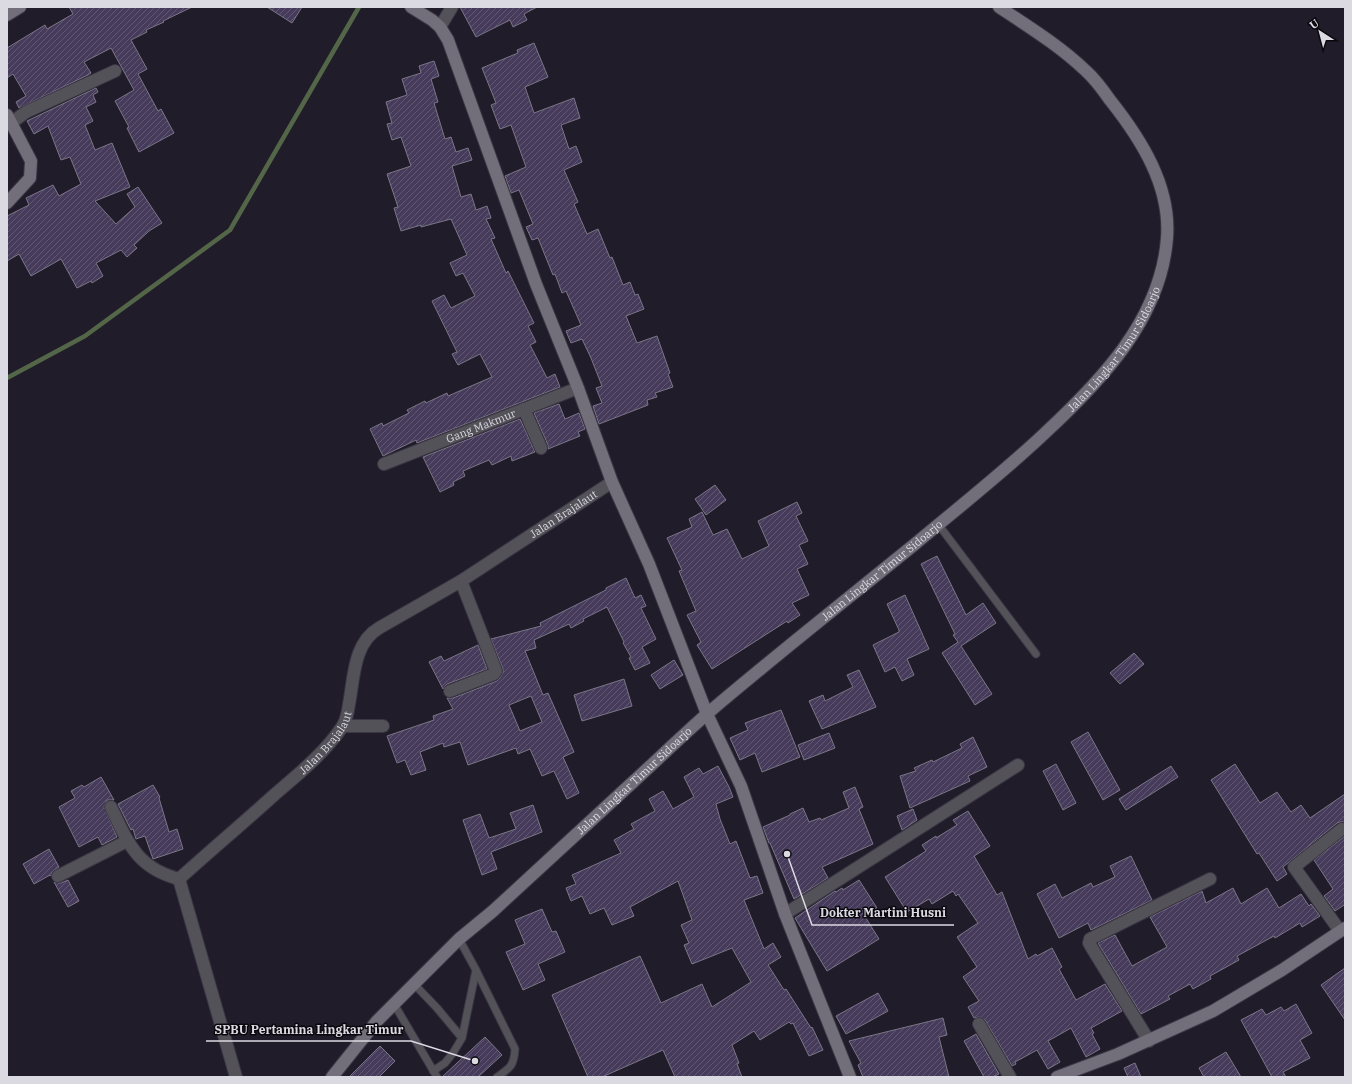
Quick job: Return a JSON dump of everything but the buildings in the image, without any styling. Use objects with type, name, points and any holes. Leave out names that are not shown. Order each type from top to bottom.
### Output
[{"type":"street","points":[[7,15],[20,7]]},
{"type":"street","points":[[412,7],[436,23],[448,40],[536,284],[578,388],[609,475],[649,564],[707,714],[741,786],[785,914],[850,1077]]},
{"type":"street","points":[[436,23],[452,7]]},
{"type":"street","name":"Jalan Lingkar Timur Sidoarjo","points":[[332,1077],[378,1021],[459,939],[493,911],[707,714],[980,491],[1033,444],[1090,390],[1113,362],[1134,332],[1149,306],[1159,282],[1167,238],[1165,204],[1157,178],[1146,153],[1118,109],[1089,74],[1073,59],[1046,38],[999,7]]},
{"type":"street","points":[[7,203],[30,178],[31,161],[9,119],[115,71]]},
{"type":"street","name":"Gang Makmur","points":[[384,464],[578,388]]},
{"type":"street","points":[[524,409],[541,448]]},
{"type":"street","name":"Jalan Brajalaut","points":[[179,879],[286,785],[328,745],[343,726],[348,711],[353,677],[359,655],[370,634],[461,581],[609,475]]},
{"type":"street","points":[[450,691],[494,674],[496,671],[461,581]]},
{"type":"street","points":[[343,726],[383,726]]},
{"type":"street","points":[[785,914],[1018,765]]},
{"type":"street","points":[[111,807],[127,841],[140,858],[157,871],[179,879],[236,1077]]},
{"type":"street","points":[[1058,1077],[1118,1054],[1213,1011],[1282,970],[1342,930],[1294,867],[1342,829]]},
{"type":"street","points":[[58,876],[127,841]]},
{"type":"street","points":[[1148,1041],[1089,941],[1091,938],[1210,878]]},
{"type":"street","points":[[979,1024],[1010,1077]]},
{"type":"lane","points":[[938,524],[1036,654]]},
{"type":"lane","points":[[459,939],[515,1049],[515,1060],[510,1068],[497,1077]]},
{"type":"lane","points":[[394,1004],[435,1074],[453,1053],[462,1038],[476,970]]},
{"type":"lane","points":[[414,984],[437,1008],[462,1038]]},
{"type":"waterway","points":[[7,378],[85,336],[230,230],[359,7]]},
{"type":"place","name":"Dokter Martini Husni","points":[[787,854]]},
{"type":"place","name":"SPBU Pertamina Lingkar Timur","points":[[475,1061]]}]
